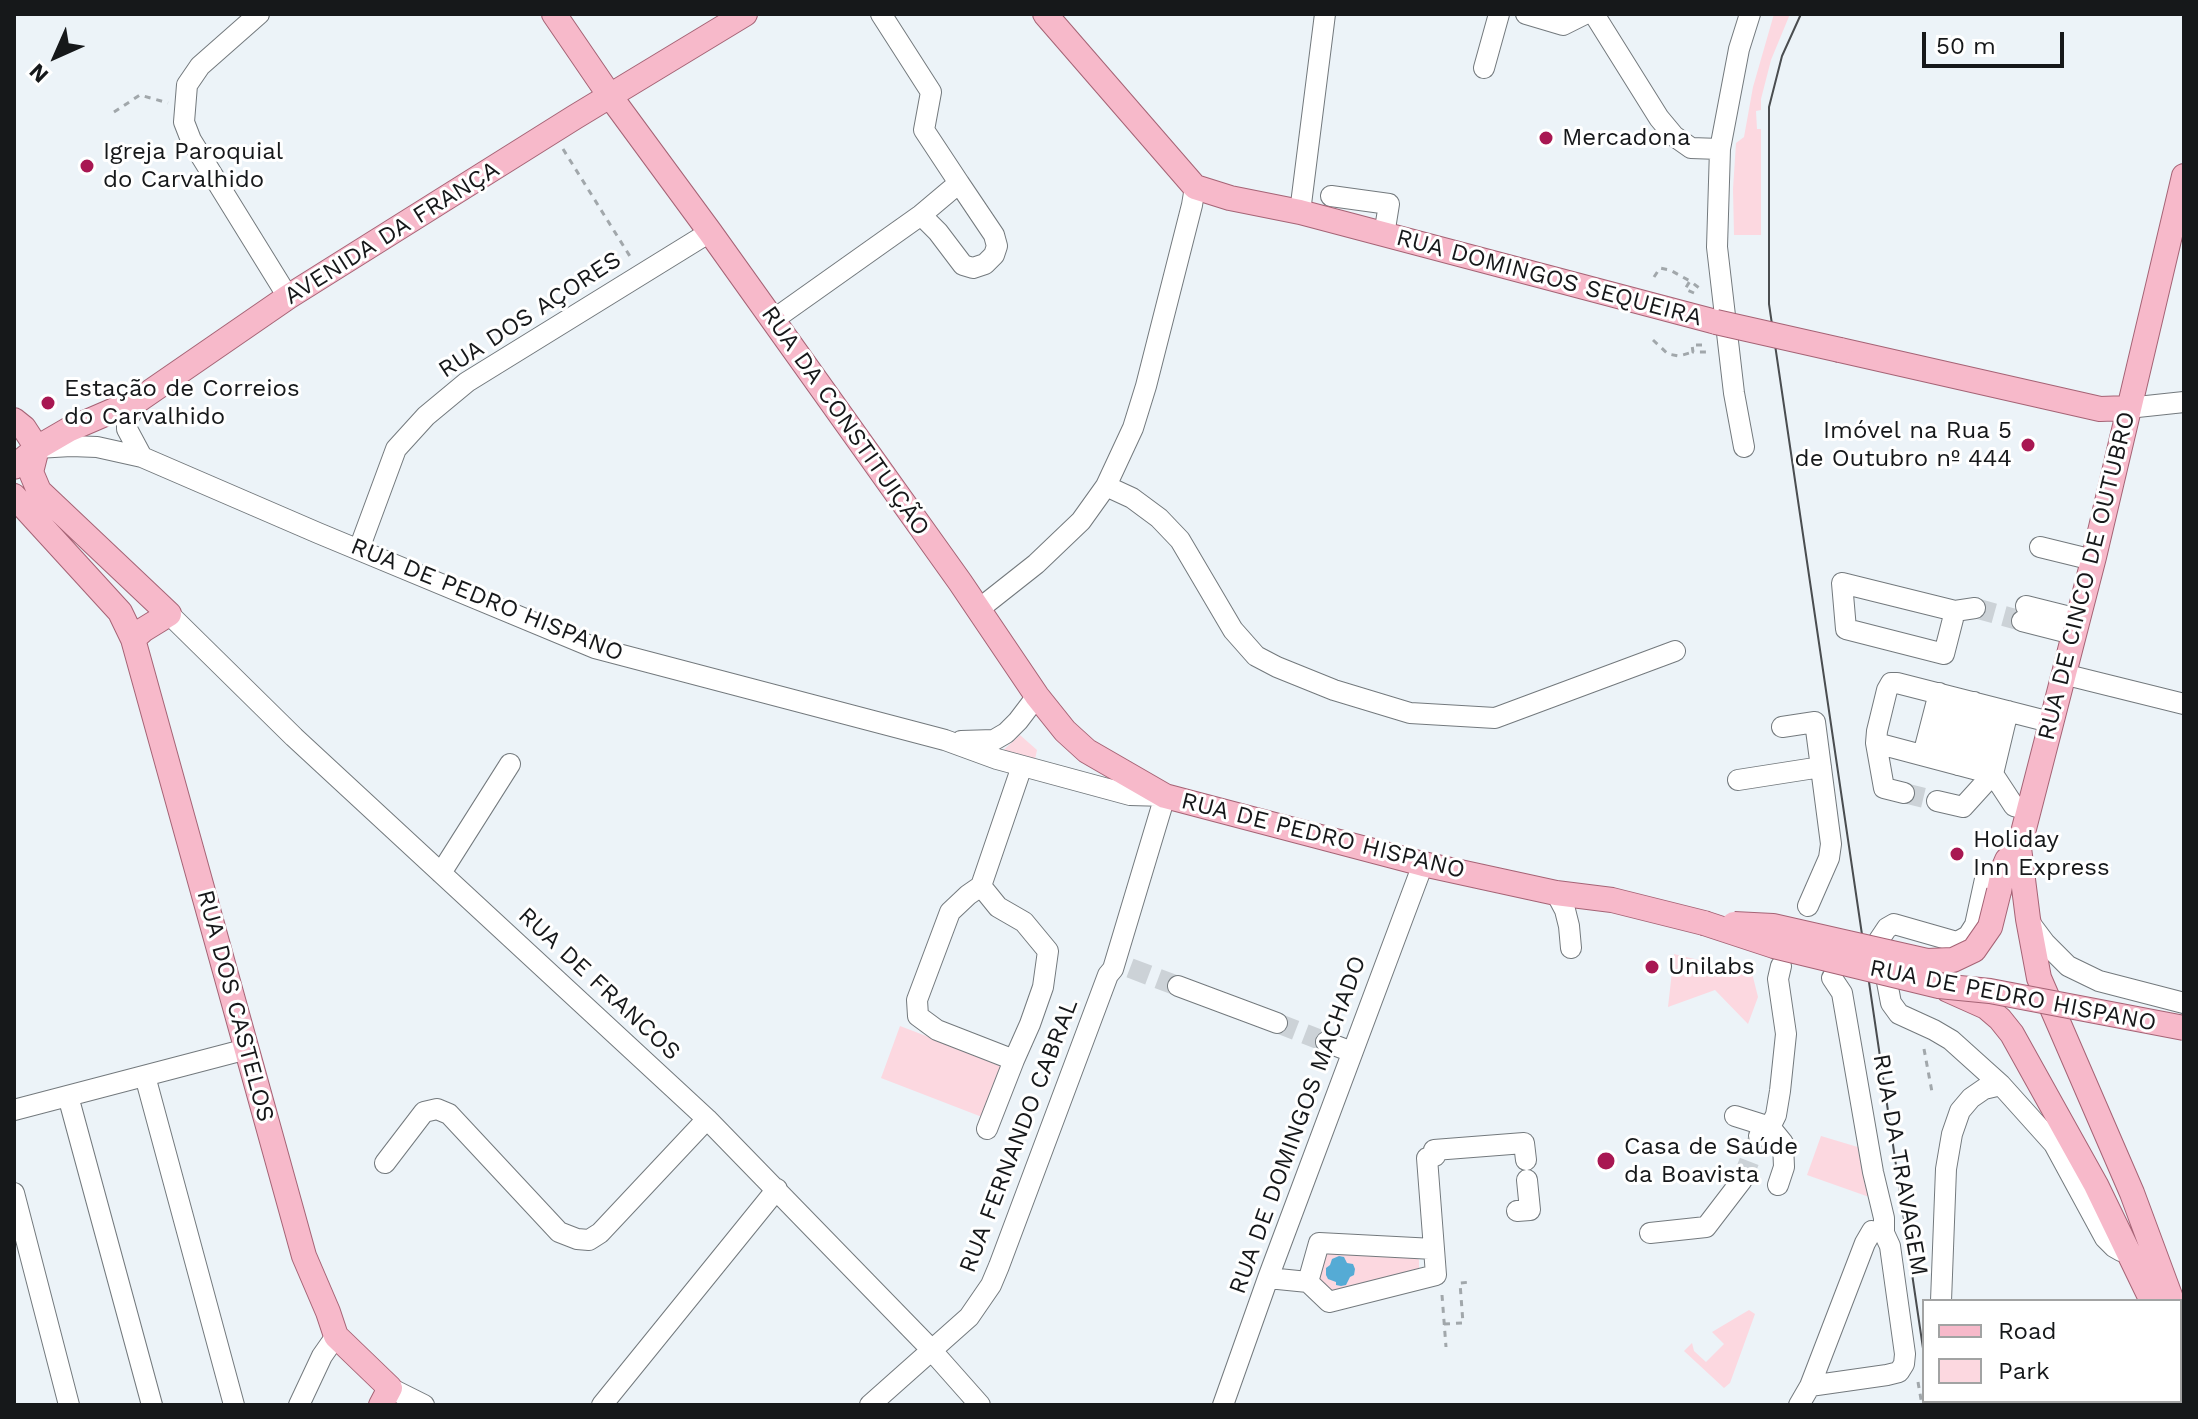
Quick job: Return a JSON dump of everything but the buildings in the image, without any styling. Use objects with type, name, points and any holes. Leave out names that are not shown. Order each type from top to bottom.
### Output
[{"type":"main road","name":"RUA DA CONSTITUIÇÃO","points":[[554,14],[979,609],[1037,696],[1065,731],[1087,751],[1165,796]]},
{"type":"main road","name":"AVENIDA DA FRANÇA","points":[[14,467],[37,448],[68,430],[140,399],[288,297],[745,14]]},
{"type":"main road","points":[[1045,14],[1195,187]]},
{"type":"main road","name":"RUA DE CINCO DE OUTUBRO","points":[[2171,1299],[2132,1193],[2039,978],[2028,919],[2007,869],[2029,810],[2093,560],[2184,176]]},
{"type":"main road","name":"RUA DOMINGOS SEQUEIRA","points":[[1195,187],[1716,322],[2100,409],[2128,408]]},
{"type":"main road","points":[[14,420],[24,428],[37,448],[31,472],[39,491],[169,614],[133,639]]},
{"type":"main road","name":"RUA DOS CASTELOS","points":[[14,496],[120,612],[133,639],[304,1256],[336,1336]]},
{"type":"main road","points":[[120,612],[135,608],[148,594]]},
{"type":"main road","name":"RUA DE PEDRO HISPANO","points":[[1165,796],[1423,864],[1556,893],[1612,900],[1704,923],[1774,946],[1939,986],[1990,991],[2184,1028]]},
{"type":"main road","name":"RUA DE PEDRO HISPANO","points":[[1704,923],[1773,926],[1927,961],[1953,960],[1974,950],[1990,927],[2007,869]]},
{"type":"main road","points":[[1939,986],[1986,1007],[2012,1034],[2096,1185],[2151,1299]]},
{"type":"main road","points":[[336,1336],[386,1397]]},
{"type":"street","points":[[259,14],[200,66],[187,85],[184,122],[191,140],[288,297]]},
{"type":"street","points":[[881,14],[931,92],[924,130],[994,235],[997,246],[994,255],[985,264],[973,268],[963,265],[921,215]]},
{"type":"street","points":[[1300,212],[1325,14]]},
{"type":"street","points":[[1484,68],[1499,14]]},
{"type":"street","points":[[1526,14],[1563,25],[1585,14]]},
{"type":"street","points":[[1594,14],[1659,118],[1674,136],[1691,148],[1720,149]]},
{"type":"street","points":[[1744,447],[1734,393],[1717,247],[1720,149],[1739,49],[1750,14]]},
{"type":"street","points":[[773,320],[921,215],[959,183]]},
{"type":"street","points":[[979,609],[1036,564],[1081,521],[1106,486],[1133,428],[1146,386],[1195,187]]},
{"type":"street","points":[[1331,196],[1389,204],[1384,235]]},
{"type":"street","name":"RUA DOS AÇORES","points":[[359,549],[396,449],[426,416],[467,382],[710,232]]},
{"type":"street","points":[[140,399],[127,420],[127,429],[142,457]]},
{"type":"street","points":[[2128,408],[2184,402]]},
{"type":"street","name":"RUA DE PEDRO HISPANO","points":[[37,448],[97,447],[142,457],[595,648],[945,740],[997,759],[1130,795],[1165,796]]},
{"type":"street","points":[[1106,486],[1132,498],[1180,540],[1233,630],[1256,656],[1334,690],[1410,713],[1495,718],[1675,651]]},
{"type":"street","points":[[2040,547],[2093,560]]},
{"type":"street","points":[[1842,583],[1884,593],[1965,610],[1944,654],[1846,629],[1842,583]]},
{"type":"street","points":[[2024,613],[2076,626]]},
{"type":"street","name":"RUA DE FRANCOS","points":[[169,614],[294,737],[707,1119],[932,1351],[980,1405]]},
{"type":"street","points":[[2063,674],[2184,704]]},
{"type":"street","points":[[1904,793],[1884,788],[1876,743],[1891,683],[2050,722]]},
{"type":"street","name":"RUA DE PEDRO HISPANO","points":[[945,740],[994,740],[1016,724],[1037,696]]},
{"type":"street","points":[[1937,801],[1963,807],[1958,764],[1974,702]]},
{"type":"street","points":[[1958,764],[1974,702]]},
{"type":"street","points":[[1958,764],[1974,702]]},
{"type":"street","points":[[1782,727],[1815,722],[1831,844],[1829,858],[1808,906]]},
{"type":"street","points":[[1876,743],[1958,764],[2014,806],[2029,810]]},
{"type":"street","points":[[441,873],[510,764]]},
{"type":"street","points":[[1014,1060],[937,1030],[918,1016],[917,1000],[950,912],[981,886],[1022,766]]},
{"type":"street","points":[[1738,780],[1821,767]]},
{"type":"street","name":"RUA FERNANDO CABRAL","points":[[870,1405],[969,1317],[991,1285],[1108,975],[1122,969],[1165,796]]},
{"type":"street","name":"RUA DE DOMINGOS MACHADO","points":[[1223,1405],[1423,864]]},
{"type":"street","name":"RUA DE CINCO DE OUTUBRO","points":[[2001,1085],[1951,1040],[1899,1014],[1891,1003],[1879,940],[1894,924],[1957,942],[1968,936],[1975,925],[1985,879],[2007,869]]},
{"type":"street","points":[[981,886],[998,907],[1024,922],[1048,951],[1043,987],[987,1129]]},
{"type":"street","points":[[1556,893],[1569,926],[1567,949]]},
{"type":"street","name":"RUA DE PEDRO HISPANO","points":[[2028,919],[2045,943],[2068,966],[2099,981],[2184,1003]]},
{"type":"street","points":[[1765,1132],[1776,1115],[1785,1047],[1778,979],[1781,966]]},
{"type":"street","name":"RUA DA TRAVAGEM","points":[[1810,1386],[1899,1372],[1905,1354],[1890,1246],[1884,1233],[1884,1218],[1842,993],[1832,978]]},
{"type":"street","points":[[1178,986],[1277,1023]]},
{"type":"street","points":[[1326,1042],[1352,1052]]},
{"type":"street","points":[[14,1110],[247,1049]]},
{"type":"street","points":[[145,1076],[234,1405]]},
{"type":"street","points":[[2001,1085],[2054,1144],[2105,1238],[2121,1251],[2128,1248]]},
{"type":"street","name":"RUA DA TRAVAGEM","points":[[1941,1299],[1946,1169],[1952,1134],[1960,1111],[1971,1098],[1984,1089],[2001,1085]]},
{"type":"street","points":[[68,1096],[152,1405]]},
{"type":"street","points":[[385,1163],[424,1112],[437,1109],[449,1114],[559,1232],[589,1240],[600,1233],[707,1119]]},
{"type":"street","points":[[1735,1116],[1783,1143],[1784,1167],[1778,1185]]},
{"type":"street","points":[[1268,1278],[1308,1282],[1329,1302],[1436,1275],[1427,1158],[1435,1156],[1434,1150],[1524,1143],[1530,1210],[1517,1211]]},
{"type":"street","points":[[1650,1233],[1706,1227],[1742,1180]]},
{"type":"street","points":[[602,1405],[777,1189]]},
{"type":"street","points":[[14,1193],[69,1405]]},
{"type":"street","points":[[1291,1216],[1319,1243],[1434,1249]]},
{"type":"street","points":[[1799,1405],[1810,1386],[1865,1243],[1872,1231],[1884,1233]]},
{"type":"street","points":[[1308,1282],[1319,1243]]},
{"type":"street","points":[[299,1405],[322,1356],[336,1336]]},
{"type":"street","points":[[386,1397],[424,1405]]},
{"type":"path","points":[[114,112],[140,95],[185,107]]},
{"type":"path","points":[[552,132],[642,275]]},
{"type":"path","points":[[1654,277],[1660,268],[1670,270],[1701,289]]},
{"type":"path","points":[[1688,290],[1685,289],[1690,281]]},
{"type":"path","points":[[1653,340],[1668,354],[1679,356],[1704,352]]},
{"type":"path","points":[[1693,352],[1692,345],[1702,345]]},
{"type":"path","points":[[1924,1044],[1932,1092]]},
{"type":"path","points":[[1444,1324],[1463,1323],[1460,1283],[1471,1282]]},
{"type":"path","points":[[1442,1293],[1446,1347]]},
{"type":"green space","points":[[1774,14],[1790,14],[1771,60],[1761,110],[1756,111],[1757,129],[1761,129],[1761,235],[1734,235],[1736,143],[1744,137],[1753,87]]},
{"type":"green space","points":[[1020,735],[1037,750],[1034,764],[999,754]]},
{"type":"green space","points":[[1674,954],[1752,973],[1758,997],[1748,1024],[1715,990],[1668,1007]]},
{"type":"green space","points":[[900,1026],[1002,1065],[982,1117],[881,1078]]},
{"type":"green space","points":[[1821,1136],[1861,1148],[1872,1198],[1807,1175]]},
{"type":"green space","points":[[1331,1250],[1414,1254],[1419,1260],[1419,1268],[1414,1274],[1337,1295],[1319,1282],[1318,1267]]},
{"type":"green space","points":[[1749,1310],[1755,1314],[1730,1383],[1724,1388],[1684,1351],[1692,1343],[1694,1351],[1706,1362],[1724,1344],[1712,1332]]},
{"type":"water","points":[[1339,1256],[1353,1264],[1355,1269],[1346,1285],[1341,1286],[1326,1275],[1326,1268],[1332,1259]]},
{"type":"tunnel","points":[[1975,608],[2022,621]]},
{"type":"tunnel","points":[[1904,793],[1937,801]]},
{"type":"tunnel","points":[[1130,968],[1178,986]]},
{"type":"tunnel","points":[[1277,1023],[1326,1042]]},
{"type":"tunnel","points":[[1742,1180],[1759,1136]]},
{"type":"tram line","points":[[1801,14],[1782,56],[1769,107],[1769,304],[1922,1341]]},
{"type":"place","name":"Mercadona","points":[[1546,138]]},
{"type":"place","name":"Igreja Paroquial do Carvalhido","points":[[87,166]]},
{"type":"place","name":"Estação de Correios do Carvalhido","points":[[48,403]]},
{"type":"place","name":"Imóvel na Rua 5 de Outubro nº 444","points":[[2028,445]]},
{"type":"place","name":"Holiday Inn Express","points":[[1957,854]]},
{"type":"place","name":"Unilabs","points":[[1652,967]]},
{"type":"place","name":"Casa de Saúde da Boavista","points":[[1606,1161]]}]
